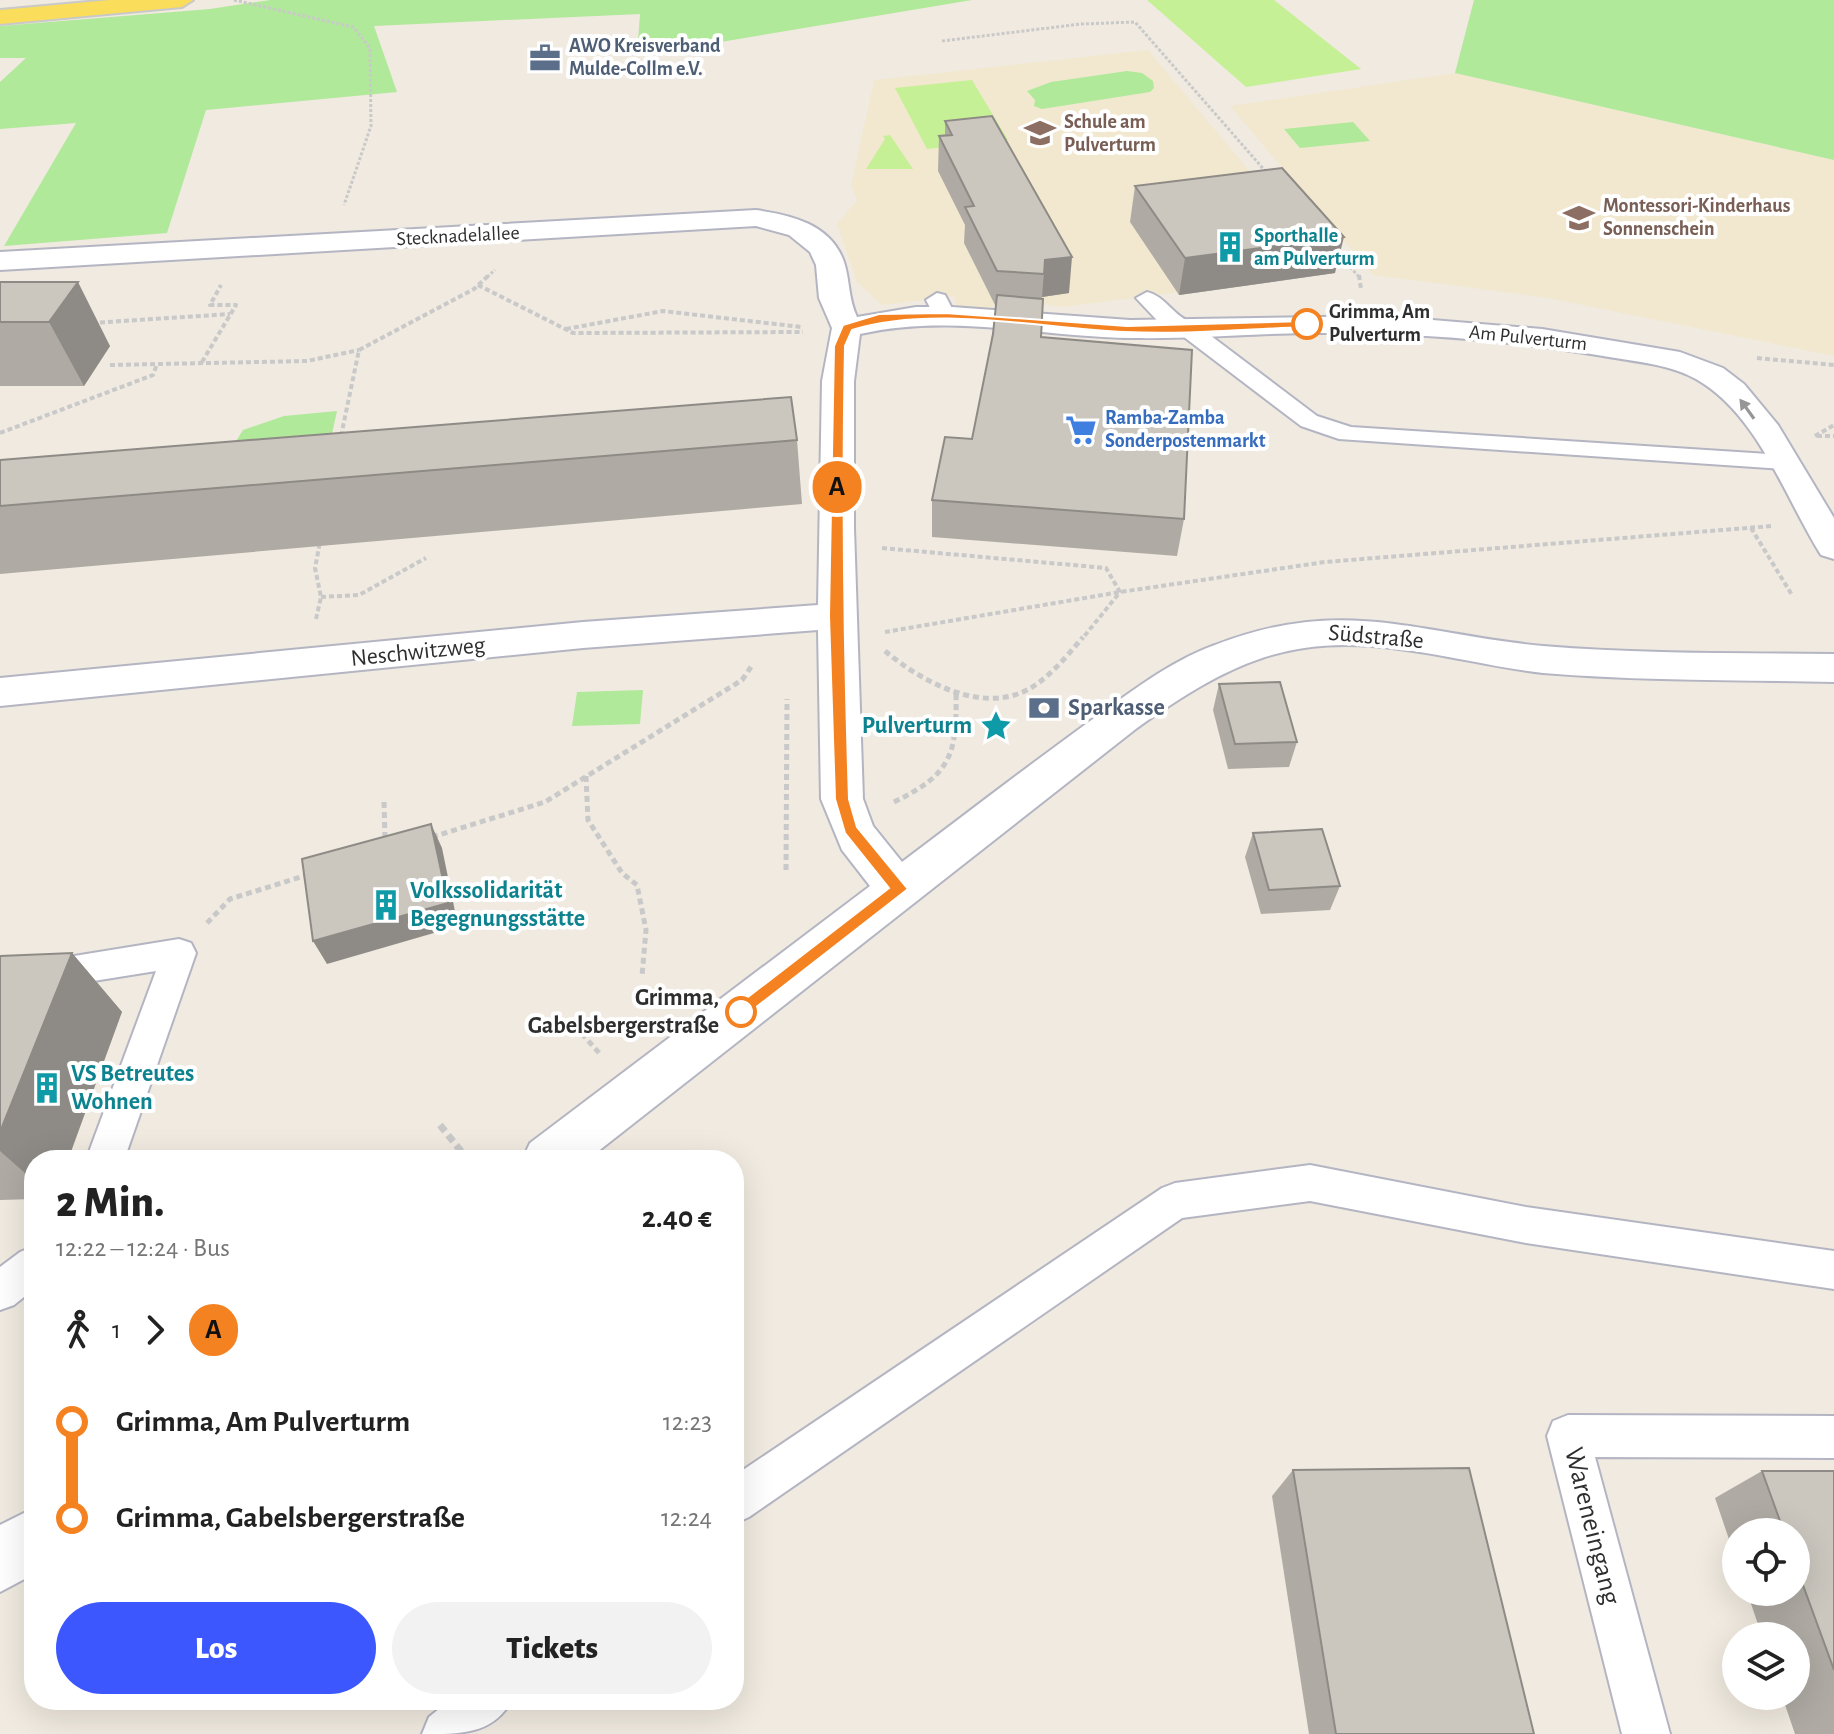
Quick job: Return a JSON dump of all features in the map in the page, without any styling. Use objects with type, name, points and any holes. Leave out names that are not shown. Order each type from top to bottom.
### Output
[{"type":"main road","points":[[0,17],[182,0]]},
{"type":"street","name":"Stecknadelallee","points":[[0,261],[747,219],[782,221],[805,231],[818,242],[830,262],[836,332]]},
{"type":"street","name":"Am Pulverturm","points":[[836,332],[879,318],[941,308],[1065,326],[1367,325],[1591,345],[1658,357],[1709,373],[1740,398],[1826,535]]},
{"type":"street","points":[[836,332],[840,346],[846,631],[842,799],[850,828],[871,858],[900,889]]},
{"type":"street","name":"Südstraße","points":[[561,1150],[1170,683],[1202,664],[1266,640],[1309,632],[1350,630],[1555,660],[1834,668]]},
{"type":"street","name":"Neschwitzweg","points":[[0,692],[583,635],[846,631]]},
{"type":"street","points":[[0,1561],[24,1545]]},
{"type":"lane","points":[[1147,298],[1181,328],[1309,421],[1348,434],[1783,462]]},
{"type":"lane","points":[[0,982],[179,953],[109,1150]]},
{"type":"lane","points":[[744,1495],[1175,1201],[1310,1183],[1526,1225],[1834,1270]]},
{"type":"lane","points":[[0,1291],[24,1273]]},
{"type":"lane","name":"Wareneingang","points":[[1646,1734],[1568,1436],[1834,1437]]},
{"type":"lane","points":[[446,1734],[476,1710]]},
{"type":"path","points":[[234,0],[353,27],[370,48],[371,126],[331,243]]},
{"type":"path","points":[[942,41],[1081,24],[1135,22],[1268,174]]},
{"type":"path","points":[[1329,242],[1359,275],[1367,325]]},
{"type":"path","points":[[202,363],[236,305],[210,305],[233,263],[236,248]]},
{"type":"path","points":[[110,365],[307,361],[359,350],[476,287],[573,333],[836,332]]},
{"type":"path","points":[[565,329],[663,311],[682,311],[836,332]]},
{"type":"path","points":[[92,323],[230,314]]},
{"type":"path","points":[[338,447],[359,350]]},
{"type":"path","points":[[0,433],[153,375],[157,364]]},
{"type":"path","points":[[1814,436],[1834,425]]},
{"type":"path","points":[[428,838],[545,802],[742,680],[759,656],[846,631],[1325,562],[1751,528],[1826,535]]},
{"type":"path","points":[[1751,528],[1792,595]]},
{"type":"path","points":[[307,663],[321,597],[315,568],[320,542]]},
{"type":"path","points":[[910,550],[1106,568],[1120,592]]},
{"type":"path","points":[[321,597],[359,595],[426,558]]},
{"type":"path","points":[[846,631],[919,677],[956,692],[1000,697],[1025,691],[1049,673],[1120,592]]},
{"type":"path","points":[[887,791],[894,802],[927,787],[946,768],[958,740],[956,692]]},
{"type":"path","points":[[786,870],[787,693]]},
{"type":"path","points":[[586,776],[588,820],[622,873],[637,885],[646,930],[642,976]]},
{"type":"path","points":[[384,802],[385,851]]},
{"type":"path","points":[[179,953],[230,899],[315,873]]},
{"type":"path","points":[[440,1125],[460,1150]]},
{"type":"shaded area","name":"Schule am Pulverturm","points":[[1148,50],[1335,273],[1062,307],[999,299],[986,313],[957,308],[954,296],[882,305],[857,282],[837,224],[857,200],[851,186],[874,80]]},
{"type":"shaded area","name":"Montessori-Kinderhaus Sonnenschein","points":[[1455,73],[1834,160],[1834,356],[1548,298],[1373,275],[1230,106]]},
{"type":"green space","points":[[270,0],[972,0],[637,56],[640,14],[374,26],[397,92],[206,110],[167,233],[4,246],[76,123],[0,129],[0,82],[26,58],[0,58],[0,26],[210,9]]},
{"type":"green space","points":[[1147,0],[1274,0],[1361,69],[1246,87]]},
{"type":"green space","points":[[1474,0],[1834,0],[1834,160],[1455,73]]},
{"type":"green space","points":[[1127,71],[1142,73],[1153,81],[1154,88],[1150,92],[1042,109],[1034,106],[1035,100],[1027,91],[1051,82]]},
{"type":"green space","points":[[972,80],[1008,140],[927,149],[895,88]]},
{"type":"green space","points":[[1353,122],[1370,141],[1300,148],[1284,129]]},
{"type":"green space","points":[[890,135],[913,169],[866,169],[885,139],[883,136]]},
{"type":"green space","points":[[337,411],[331,438],[233,446],[243,430],[284,416]]},
{"type":"green space","points":[[643,690],[640,724],[572,726],[577,692]]},
{"type":"building","points":[[992,116],[1072,257],[1045,260],[1044,274],[997,271],[965,207],[974,206],[939,136],[952,135],[945,121]]},
{"type":"building","points":[[1282,168],[1344,237],[1185,258],[1135,186]]},
{"type":"building","points":[[0,282],[78,282],[49,322],[0,322]]},
{"type":"building","name":"Ramba-Zamba Sonderpostenmarkt","points":[[997,295],[1043,299],[1041,337],[1192,350],[1184,519],[932,500],[945,437],[972,439],[993,334]]},
{"type":"building","points":[[791,397],[797,440],[0,506],[0,460]]},
{"type":"building","points":[[1280,682],[1297,742],[1235,744],[1219,684]]},
{"type":"building","name":"Volkssolidarität Begegnungsstätte","points":[[431,824],[448,903],[313,941],[302,859]]},
{"type":"building","points":[[1322,829],[1340,886],[1269,890],[1253,833]]},
{"type":"building","points":[[72,953],[0,1132],[0,956]]},
{"type":"building","points":[[1469,1468],[1534,1734],[1336,1734],[1293,1470]]},
{"type":"building","points":[[1762,1471],[1834,1471],[1834,1670],[1810,1604],[1810,1518],[1779,1518]]},
{"type":"bus line","name":"A","points":[[741,1012],[900,889],[871,858],[850,828],[842,799],[836,616],[837,458],[840,346],[847,328],[879,318],[945,316],[1127,329],[1307,324]]},
{"type":"place","name":"AWO Kreisverband Mulde-Collm e.V.","points":[[545,58]]},
{"type":"place","name":"Schule am Pulverturm","points":[[1040,133]]},
{"type":"place","name":"Montessori-Kinderhaus Sonnenschein","points":[[1579,218]]},
{"type":"place","name":"Sporthalle am Pulverturm","points":[[1230,247]]},
{"type":"place","name":"Grimma, Am Pulverturm","points":[[1307,324]]},
{"type":"place","name":"Ramba-Zamba Sonderpostenmarkt","points":[[1081,430]]},
{"type":"place","name":"Sparkasse","points":[[1044,708]]},
{"type":"place","name":"Pulverturm","points":[[996,726]]},
{"type":"place","name":"Volkssolidarität Begegnungsstätte","points":[[386,905]]},
{"type":"place","name":"Grimma, Gabelsbergerstraße","points":[[741,1012]]},
{"type":"place","name":"VS Betreutes Wohnen","points":[[47,1088]]}]
